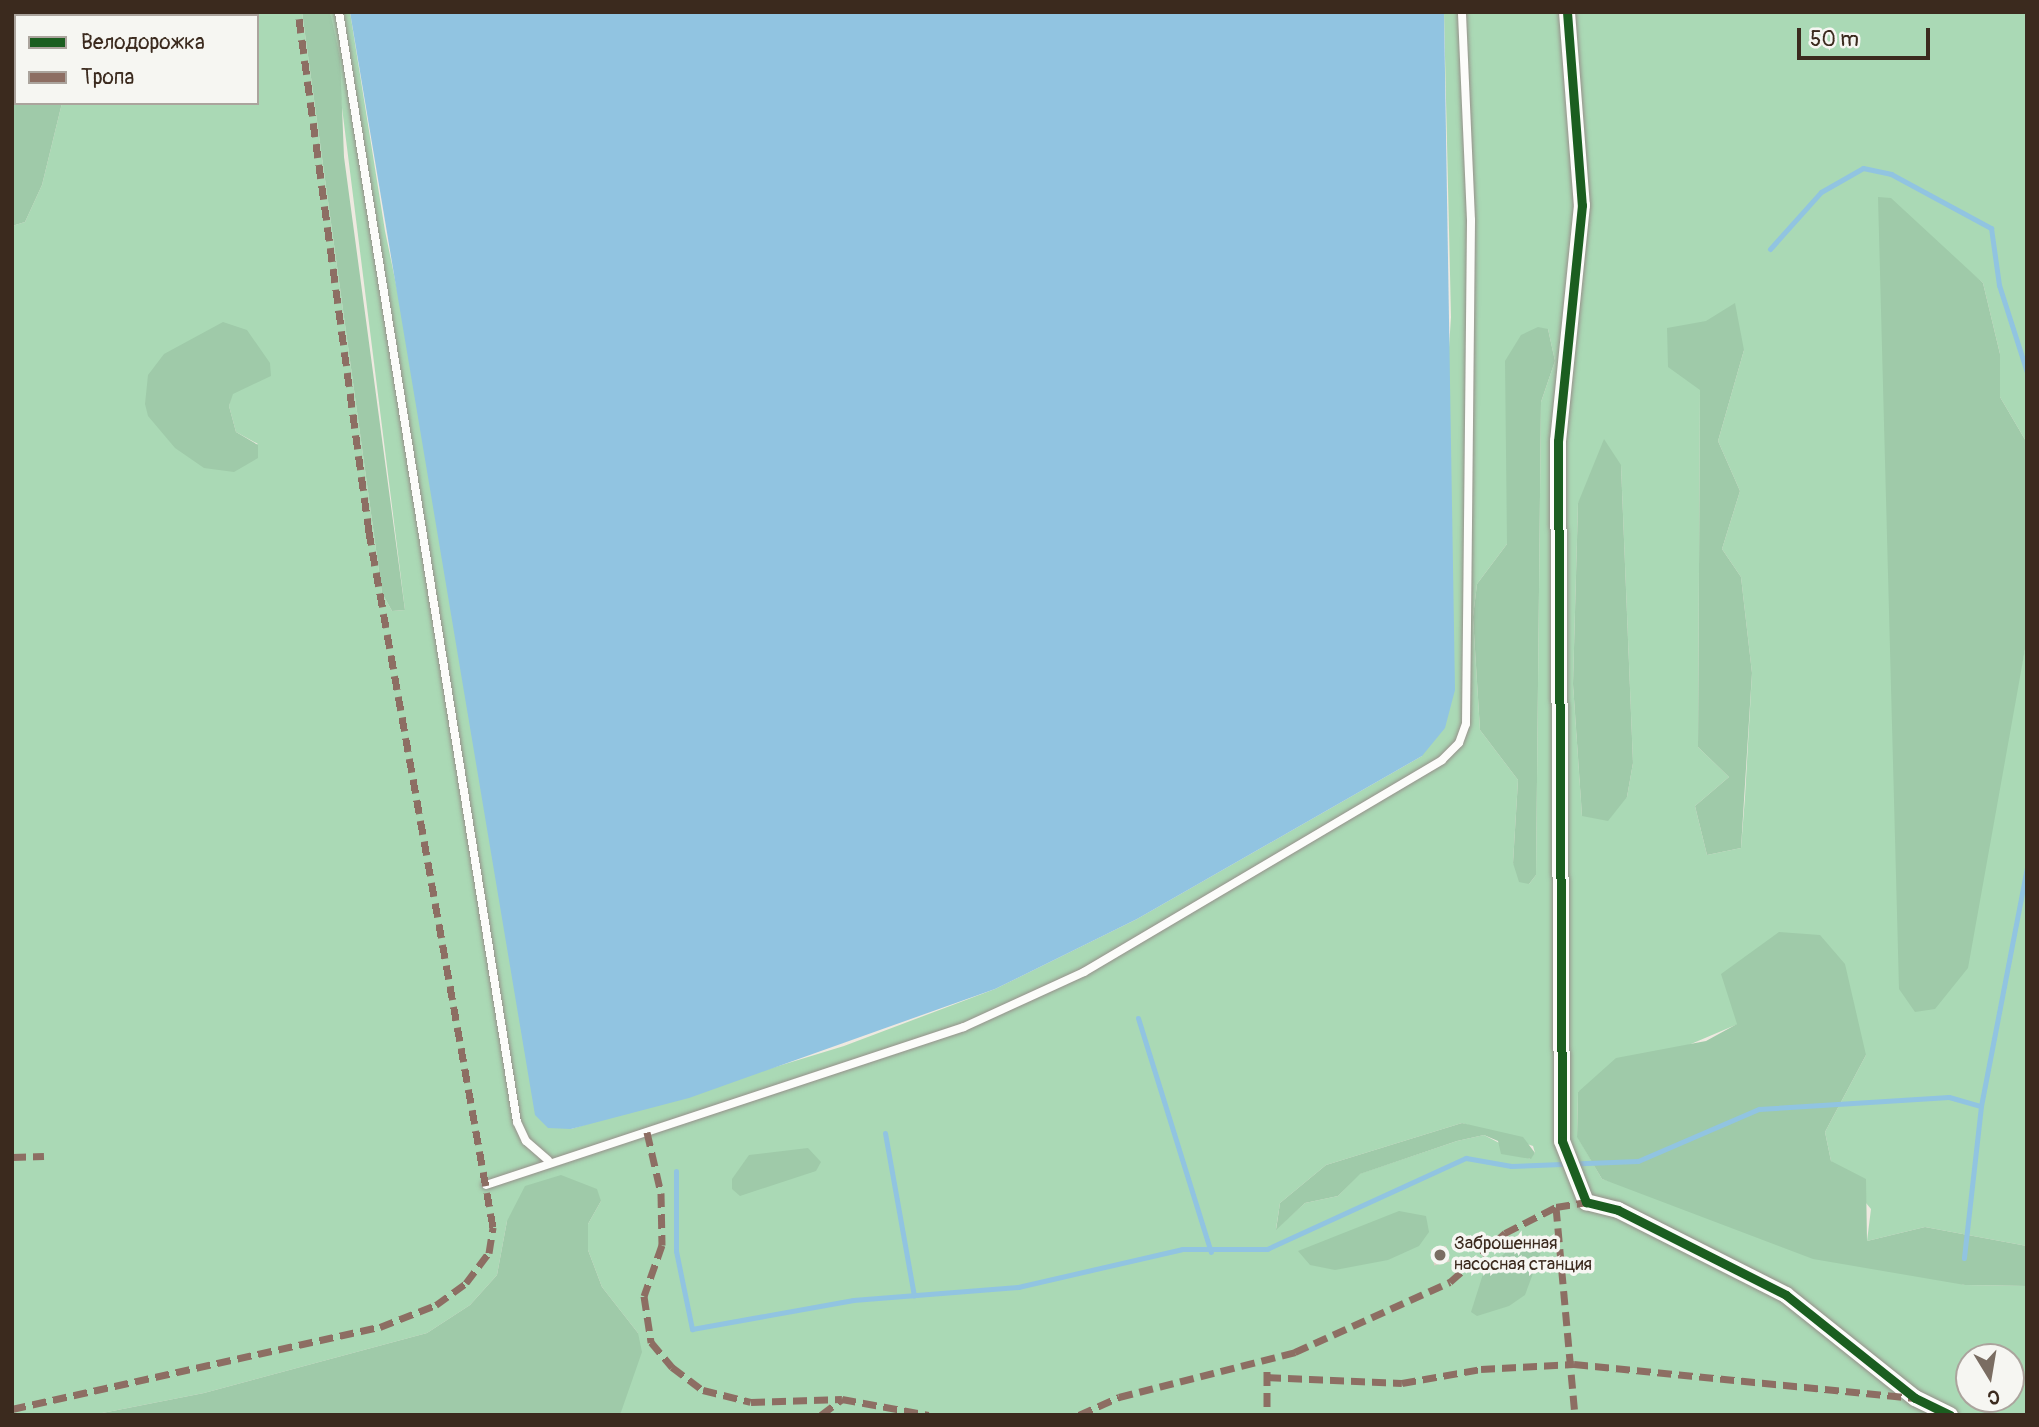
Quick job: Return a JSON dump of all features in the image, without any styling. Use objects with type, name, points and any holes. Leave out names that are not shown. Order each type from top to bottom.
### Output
[{"type":"street","points":[[1567,12],[1582,205],[1558,441],[1562,1141],[1586,1202],[1618,1210],[1786,1295],[1915,1398],[1951,1415]]},
{"type":"lane","points":[[339,12],[517,1122],[526,1141],[548,1160]]},
{"type":"lane","points":[[486,1185],[548,1160],[838,1069],[1000,1010],[1084,972],[1442,760],[1459,743],[1466,724],[1471,220],[1462,12]]},
{"type":"green space","points":[[12,12],[97,14],[14,14],[14,105],[62,105],[42,185],[25,222],[12,226]]},
{"type":"green space","points":[[97,12],[302,12],[382,593],[392,611],[405,610],[330,12],[350,12],[385,231],[571,1129],[844,1046],[995,989],[1137,919],[1422,756],[1451,317],[1444,12],[2027,12],[2027,443],[2000,397],[2000,354],[1983,283],[1937,244],[2020,673],[2027,638],[2027,1246],[1925,1227],[1867,1241],[1871,1209],[1831,1161],[1825,1132],[1866,1055],[1738,1024],[1578,1092],[1577,1136],[1602,1179],[1965,1285],[2027,1286],[2027,1415],[620,1415],[638,1333],[602,1287],[588,1250],[588,1224],[601,1201],[507,1221],[497,1275],[470,1305],[427,1333],[204,1393],[92,1415],[12,1415],[12,226],[25,222],[42,185],[62,105],[259,105],[259,14]],"holes":[[[1548,329],[1555,361],[1541,402],[1536,875],[1529,884],[1513,863],[1518,780],[1480,730],[1473,617],[1477,584],[1507,544]],[[247,330],[229,406],[236,432],[258,444],[204,468]],[[1744,350],[1718,441],[1740,491],[1722,549],[1741,577],[1752,673],[1745,797],[1741,848],[1707,855],[1695,806],[1729,777],[1698,747],[1700,390]],[[1621,465],[1633,763],[1627,797],[1582,816],[1573,684],[1578,503]],[[1462,1123],[1533,1146],[1535,1153],[1530,1159],[1484,1135],[1457,1141],[1359,1174],[1338,1196],[1305,1203],[1276,1229],[1280,1203],[1326,1165]]]},
{"type":"green space","points":[[302,12],[330,12],[340,58],[344,157],[405,610],[392,611],[382,593]]},
{"type":"green space","points":[[1878,197],[1891,198],[1983,283],[2000,354],[2000,397],[2027,443],[2027,638],[1968,968],[1935,1009],[1915,1012],[1899,989]]},
{"type":"green space","points":[[1735,303],[1744,350],[1718,441],[1740,491],[1722,549],[1741,577],[1752,673],[1741,848],[1707,855],[1695,806],[1729,777],[1698,747],[1700,390],[1668,367],[1667,328],[1706,321]]},
{"type":"green space","points":[[223,322],[247,330],[270,363],[271,376],[233,394],[229,406],[236,432],[258,445],[258,458],[234,472],[204,468],[175,448],[148,416],[145,404],[148,375],[164,354]]},
{"type":"green space","points":[[1538,327],[1548,329],[1555,361],[1541,402],[1536,875],[1529,884],[1519,882],[1513,863],[1518,780],[1480,730],[1473,617],[1477,584],[1507,544],[1505,361],[1521,335]]},
{"type":"green space","points":[[1604,439],[1621,465],[1633,763],[1627,797],[1608,821],[1582,816],[1573,684],[1578,503]]},
{"type":"green space","points":[[1779,932],[1820,935],[1845,964],[1866,1055],[1825,1132],[1831,1161],[1866,1179],[1867,1241],[1925,1227],[2027,1246],[2027,1286],[1965,1285],[1813,1259],[1602,1179],[1577,1137],[1578,1092],[1616,1058],[1706,1041],[1737,1024],[1721,974]]},
{"type":"green space","points":[[1462,1123],[1523,1137],[1535,1153],[1531,1159],[1501,1154],[1498,1141],[1484,1135],[1457,1141],[1360,1174],[1338,1196],[1305,1203],[1276,1230],[1280,1203],[1326,1165]]},
{"type":"green space","points":[[808,1148],[821,1162],[816,1171],[740,1196],[732,1189],[732,1179],[749,1155]]},
{"type":"green space","points":[[561,1175],[597,1189],[601,1201],[588,1224],[588,1250],[602,1287],[638,1333],[642,1352],[620,1415],[92,1415],[204,1393],[427,1333],[470,1305],[497,1275],[507,1221],[525,1186]]},
{"type":"green space","points":[[1399,1211],[1426,1216],[1429,1232],[1419,1246],[1388,1260],[1335,1270],[1310,1265],[1298,1251]]},
{"type":"green space","points":[[1535,1238],[1545,1241],[1525,1295],[1509,1306],[1477,1316],[1471,1312],[1484,1271],[1517,1243]]},
{"type":"water","points":[[350,12],[1444,12],[1455,690],[1445,728],[1422,756],[1137,919],[995,989],[689,1098],[571,1129],[548,1128],[535,1115]]},
{"type":"building","name":"Заброшенная насосная станция","points":[[1446,1246],[1450,1262],[1434,1265],[1430,1250]]},
{"type":"waterway","points":[[1770,249],[1821,192],[1863,168],[1891,174],[1991,228],[1999,285],[2027,372]]},
{"type":"waterway","points":[[1981,1106],[2027,868]]},
{"type":"waterway","points":[[1138,1018],[1211,1252]]},
{"type":"waterway","points":[[676,1171],[676,1251],[692,1329],[853,1300],[1018,1287],[1182,1249],[1267,1249],[1466,1158],[1511,1166],[1638,1161],[1759,1109],[1949,1097],[1981,1106],[1964,1258]]},
{"type":"waterway","points":[[885,1133],[914,1295]]},
{"type":"marked path","points":[[12,1409],[380,1327],[436,1305],[466,1283],[489,1253],[493,1227],[369,532],[298,12]]},
{"type":"marked path","points":[[647,1132],[661,1193],[662,1245],[644,1296],[651,1342],[672,1367],[703,1390],[751,1402],[842,1399],[929,1415]]},
{"type":"marked path","points":[[12,1157],[44,1156]]},
{"type":"marked path","points":[[1079,1415],[1119,1397],[1295,1352],[1450,1282],[1505,1233],[1556,1207],[1586,1202]]},
{"type":"marked path","points":[[1556,1207],[1575,1415]]},
{"type":"marked path","points":[[1267,1377],[1402,1383],[1481,1369],[1574,1364],[1912,1398]]},
{"type":"marked path","points":[[1267,1371],[1267,1415]]},
{"type":"marked path","points":[[821,1415],[842,1399]]},
{"type":"cycle path","points":[[1567,12],[1582,205],[1558,441],[1562,1141],[1586,1202],[1618,1210],[1786,1295],[1915,1398],[1950,1415]]},
{"type":"place","name":"Заброшенная насосная станция","points":[[1440,1255]]}]
